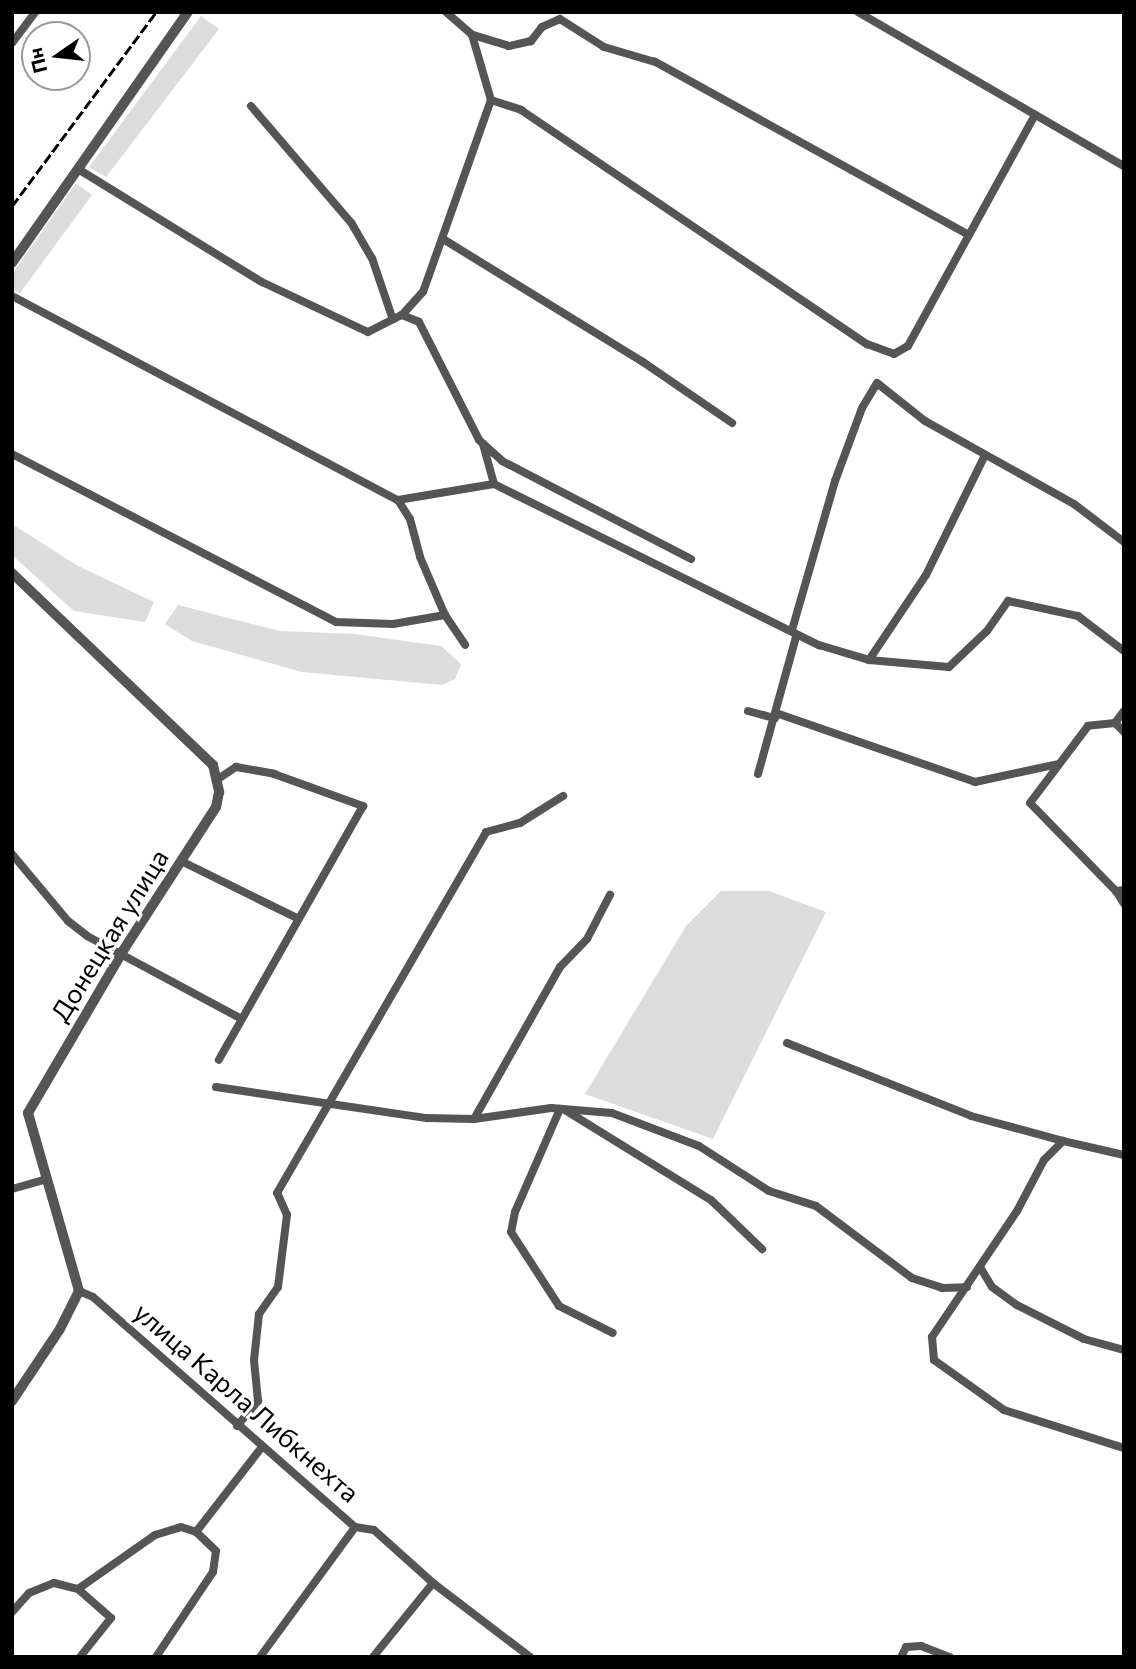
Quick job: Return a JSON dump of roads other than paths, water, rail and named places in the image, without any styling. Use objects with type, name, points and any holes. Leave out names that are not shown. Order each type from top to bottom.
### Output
[{"type":"street","points":[[12,43],[35,12]]},
{"type":"street","points":[[12,263],[188,12]]},
{"type":"street","points":[[446,12],[472,35],[509,46],[531,41],[542,27],[560,19],[604,47],[655,62],[969,235]]},
{"type":"street","points":[[858,12],[1124,166]]},
{"type":"street","points":[[78,169],[262,282],[369,332],[402,315],[423,292],[443,239],[491,100],[472,35]]},
{"type":"street","points":[[491,100],[521,110],[867,344],[894,354],[908,346],[1035,115]]},
{"type":"street","points":[[251,106],[352,224],[372,258],[393,320]]},
{"type":"street","points":[[443,239],[643,362],[732,423]]},
{"type":"street","points":[[12,296],[398,500],[410,519],[420,557],[445,615],[465,645]]},
{"type":"street","points":[[402,315],[419,322],[483,444],[494,484]]},
{"type":"street","points":[[758,774],[776,716],[794,634],[835,481],[862,408],[877,383],[925,421],[1074,504],[1124,542]]},
{"type":"street","points":[[483,444],[502,461],[691,559]]},
{"type":"street","points":[[12,454],[337,622],[382,625],[445,615]]},
{"type":"street","points":[[869,660],[926,575],[985,455]]},
{"type":"street","points":[[398,500],[440,496],[494,484],[794,634],[869,660],[949,667],[987,631],[1008,601],[1078,616],[1124,651]]},
{"type":"street","points":[[12,573],[213,765],[219,779],[236,767],[261,772],[363,806],[240,1018],[219,1060]]},
{"type":"street","points":[[748,711],[776,716],[975,782],[1058,764]]},
{"type":"street","points":[[1124,711],[1115,723],[1087,726],[1030,803],[1120,890],[1124,904]]},
{"type":"street","points":[[1115,723],[1124,732]]},
{"type":"street","name":"Донецкая улица","points":[[47,1179],[28,1113],[122,953],[216,807],[219,779]]},
{"type":"street","points":[[237,1426],[258,1401],[254,1360],[259,1314],[278,1287],[287,1215],[277,1193],[331,1105],[486,832],[520,824],[563,796]]},
{"type":"street","points":[[12,854],[68,921],[240,1018]]},
{"type":"street","points":[[181,861],[297,918]]},
{"type":"street","points":[[474,1119],[560,967],[587,939],[610,895]]},
{"type":"street","points":[[787,1043],[971,1116],[1063,1142],[1124,1155]]},
{"type":"street","points":[[216,1087],[331,1105],[474,1119],[562,1109],[612,1113],[699,1146],[769,1191],[816,1206],[912,1278],[942,1288],[967,1287]]},
{"type":"street","points":[[562,1109],[711,1200],[762,1249]]},
{"type":"street","points":[[562,1109],[515,1212],[512,1233],[559,1306],[613,1333]]},
{"type":"street","points":[[1063,1142],[1044,1160],[980,1267],[932,1337],[934,1360],[1004,1410],[1124,1448]]},
{"type":"street","points":[[12,1189],[47,1179],[79,1291],[60,1329],[12,1401]]},
{"type":"street","points":[[980,1267],[992,1287],[1017,1305],[1084,1339],[1124,1350]]},
{"type":"street","name":"улица Карла Либкнехта","points":[[79,1291],[93,1297],[355,1527],[374,1530],[433,1583],[530,1657]]},
{"type":"street","points":[[196,1532],[262,1447]]},
{"type":"street","points":[[78,1589],[155,1535],[181,1527],[196,1532],[216,1551],[213,1572],[156,1657]]},
{"type":"street","points":[[260,1657],[355,1527]]},
{"type":"street","points":[[12,1612],[29,1593],[54,1583],[78,1589],[111,1618],[80,1657]]},
{"type":"street","points":[[373,1657],[433,1583]]},
{"type":"street","points":[[901,1657],[906,1647],[921,1646],[950,1657]]},
{"type":"railway","points":[[12,206],[156,12]]}]
